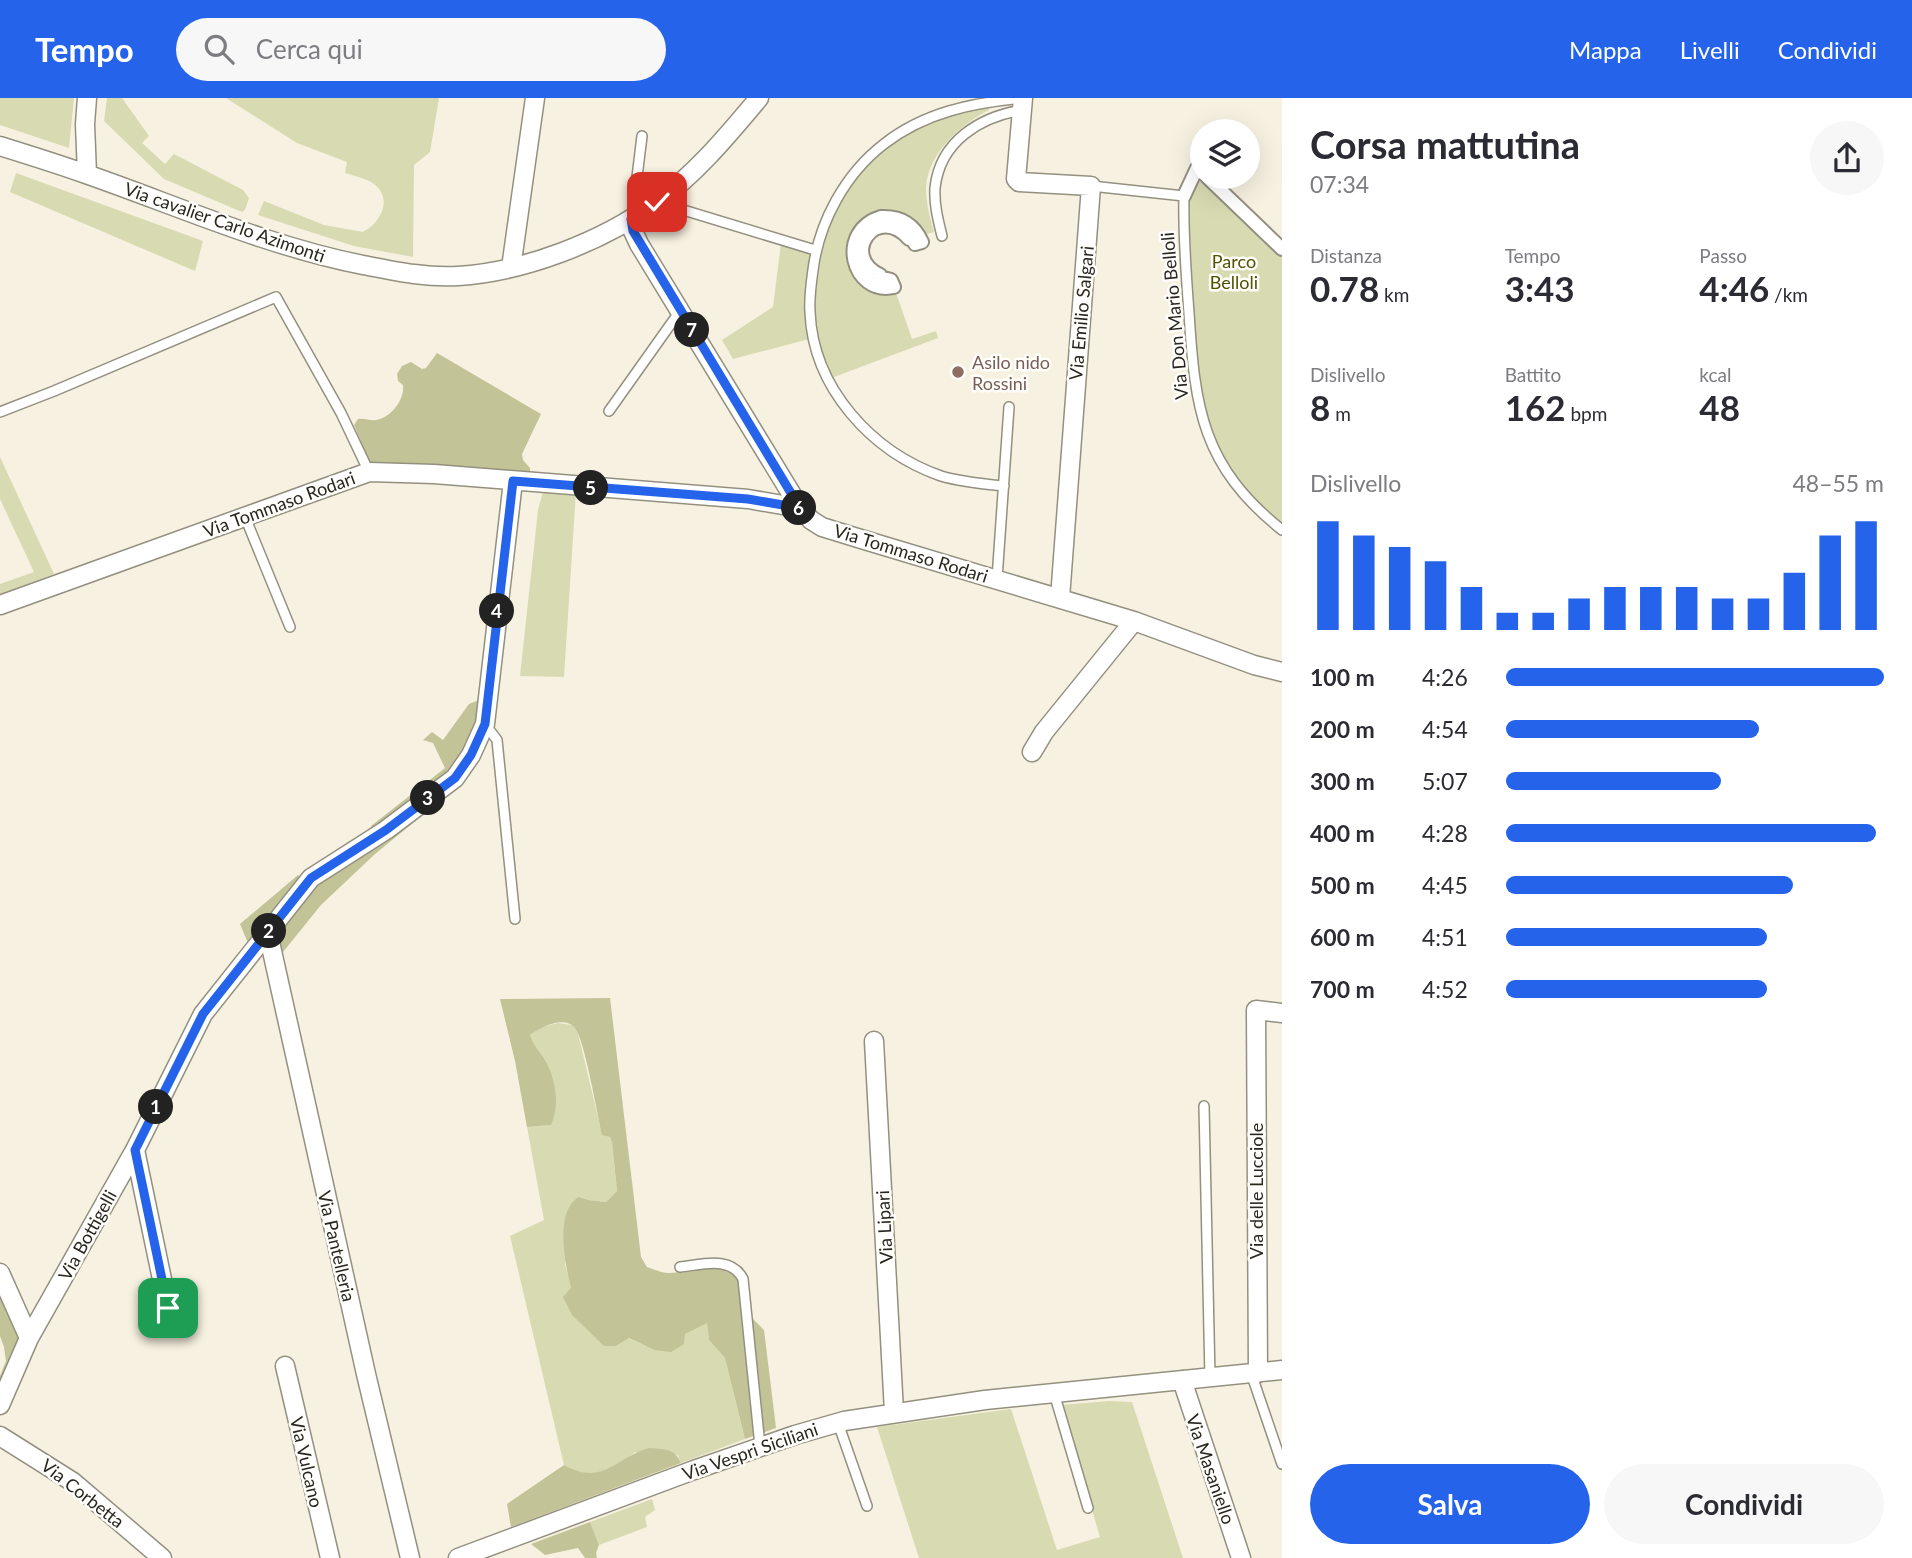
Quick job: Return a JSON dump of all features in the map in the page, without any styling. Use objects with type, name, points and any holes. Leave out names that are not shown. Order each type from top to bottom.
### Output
[{"type":"street","points":[[87,98],[87,174]]},
{"type":"street","points":[[511,268],[535,98]]},
{"type":"street","name":"Via cavalier Carlo Azimonti","points":[[0,146],[87,174],[284,246],[402,273],[457,276],[511,268],[589,240],[631,219],[657,202],[692,172],[760,98]]},
{"type":"street","points":[[1022,102],[1017,180],[1091,186]]},
{"type":"street","points":[[1184,196],[1190,183]]},
{"type":"street","name":"Via Emilio Salgari","points":[[1060,598],[1091,186]]},
{"type":"street","points":[[1220,189],[1282,249]]},
{"type":"street","points":[[889,217],[907,222],[922,242],[915,244],[912,238],[909,239],[893,226],[877,228],[869,233],[862,248],[863,258],[866,265],[880,275],[880,278],[891,280],[894,287],[888,288],[873,284],[861,274],[854,260],[853,241],[858,232],[873,219],[889,217]]},
{"type":"street","points":[[631,219],[633,231],[800,508]]},
{"type":"street","name":"Via Tommaso Rodari","points":[[0,605],[369,472],[434,474],[748,499],[800,508],[822,527],[1134,621],[1243,661],[1282,672]]},
{"type":"street","name":"Via Bottigelli","points":[[0,1405],[29,1338],[135,1150],[203,1014],[311,878],[386,830],[455,778],[471,755],[485,724],[513,481]]},
{"type":"street","points":[[1032,752],[1044,732],[1134,621]]},
{"type":"street","name":"Via Pantelleria","points":[[268,933],[366,1374],[411,1558]]},
{"type":"street","name":"Via delle Lucciole","points":[[1254,1373],[1256,1010],[1282,1013]]},
{"type":"street","name":"Via Lipari","points":[[874,1041],[894,1412]]},
{"type":"street","points":[[135,1150],[168,1308]]},
{"type":"street","points":[[0,1273],[29,1338]]},
{"type":"street","name":"Via Vulcano","points":[[285,1366],[330,1558]]},
{"type":"street","name":"Via Vespri Siciliani","points":[[458,1558],[760,1446],[838,1423],[894,1412],[1282,1370]]},
{"type":"street","name":"Via Masaniello","points":[[1182,1380],[1241,1558]]},
{"type":"street","name":"Via Corbetta","points":[[0,1436],[73,1482],[162,1558]]},
{"type":"lane","points":[[942,236],[935,203],[935,187],[944,160],[954,144],[973,126],[1022,102]]},
{"type":"lane","points":[[1004,486],[940,475],[904,459],[872,435],[847,409],[826,380],[813,338],[810,313],[815,250],[823,228],[848,180],[884,144],[907,128],[951,109],[1022,102]]},
{"type":"lane","points":[[631,219],[642,136]]},
{"type":"lane","points":[[1091,186],[1184,196]]},
{"type":"lane","name":"Via Don Mario Belloli","points":[[1184,196],[1194,381],[1202,420],[1214,449],[1238,487],[1254,506],[1282,530]]},
{"type":"lane","points":[[657,202],[815,250]]},
{"type":"lane","points":[[0,412],[276,297],[341,413],[369,472]]},
{"type":"lane","points":[[609,411],[680,311]]},
{"type":"lane","points":[[997,579],[1009,407]]},
{"type":"lane","points":[[245,517],[290,627]]},
{"type":"lane","points":[[485,724],[497,740],[515,919]]},
{"type":"lane","points":[[1204,1106],[1210,1377]]},
{"type":"lane","points":[[680,1267],[729,1264],[738,1270],[743,1279],[760,1446]]},
{"type":"lane","points":[[1254,1373],[1282,1464]]},
{"type":"lane","points":[[1054,1393],[1088,1508]]},
{"type":"lane","points":[[838,1423],[867,1506]]},
{"type":"green space","points":[[0,98],[74,98],[69,148],[0,125]]},
{"type":"green space","points":[[107,98],[122,98],[149,136],[142,143],[165,164],[174,154],[243,190],[249,198],[245,210],[242,212],[164,179],[104,121]]},
{"type":"green space","points":[[226,98],[439,98],[430,152],[414,165],[413,257],[354,246],[258,215],[264,201],[324,225],[363,232],[377,220],[383,199],[375,185],[345,173],[347,162],[297,143]]},
{"type":"green space","points":[[986,98],[989,110],[947,141],[928,175],[927,205],[934,232],[919,236],[873,219],[861,274],[894,287],[912,339],[936,331],[938,338],[826,380],[813,338],[733,359],[722,340],[773,307],[782,235],[812,245],[819,225],[845,180],[904,126],[946,107]]},
{"type":"green space","points":[[16,173],[203,241],[195,271],[10,192]]},
{"type":"green space","name":"Parco Belloli","points":[[1190,183],[1190,189],[1219,189],[1282,249],[1282,530],[1226,471],[1197,402],[1184,196]]},
{"type":"green space","points":[[437,353],[541,414],[522,454],[523,460],[530,468],[530,475],[372,464],[368,460],[354,425],[358,419],[376,420],[392,412],[402,396],[403,385],[398,381],[397,374],[402,366],[411,362],[422,369],[426,368]]},
{"type":"green space","points":[[0,457],[54,574],[0,594],[0,584],[34,572],[0,499]]},
{"type":"green space","points":[[544,488],[576,491],[564,677],[520,676],[538,510]]},
{"type":"green space","points":[[479,700],[484,716],[452,775],[373,833],[371,826],[445,768],[433,743],[423,740],[432,732],[443,740],[469,704]]},
{"type":"green space","points":[[457,787],[375,854],[321,905],[283,952],[272,948],[269,933],[313,879]]},
{"type":"green space","points":[[298,875],[306,882],[256,944],[248,943],[240,924]]},
{"type":"green space","points":[[610,998],[641,1257],[647,1267],[666,1273],[712,1266],[729,1271],[739,1277],[745,1311],[764,1330],[776,1428],[745,1439],[725,1358],[709,1340],[707,1323],[685,1334],[684,1344],[671,1352],[654,1350],[629,1338],[616,1346],[604,1346],[572,1315],[563,1297],[571,1288],[563,1239],[566,1214],[571,1204],[579,1197],[606,1202],[617,1191],[612,1142],[610,1137],[602,1135],[579,1035],[575,1028],[565,1022],[546,1026],[530,1035],[550,1070],[556,1107],[551,1125],[527,1127],[500,999]]},
{"type":"green space","points":[[558,1023],[572,1025],[577,1029],[602,1134],[610,1137],[612,1142],[617,1191],[606,1202],[579,1197],[565,1264],[571,1288],[616,1346],[628,1338],[654,1350],[707,1322],[709,1340],[725,1358],[745,1439],[681,1463],[678,1455],[635,1452],[616,1465],[594,1473],[579,1473],[564,1465],[510,1236],[544,1220],[527,1127],[551,1125],[541,1054],[533,1046],[530,1035],[541,1027]]},
{"type":"green space","points":[[0,1288],[22,1339],[0,1395],[0,1376],[6,1361],[0,1336]]},
{"type":"green space","points":[[1132,1402],[1183,1558],[919,1558],[877,1427],[1011,1409],[1057,1550],[1100,1537],[1061,1405]]},
{"type":"green space","points":[[649,1448],[672,1452],[681,1463],[511,1527],[507,1504],[564,1465],[577,1471],[599,1472]]},
{"type":"green space","points":[[652,1499],[655,1510],[645,1517],[647,1527],[599,1545],[590,1522]]},
{"type":"green space","points":[[590,1522],[599,1545],[597,1558],[585,1558],[578,1548],[545,1555],[531,1544]]},
{"type":"place","name":"Asilo nido Rossini","points":[[958,372]]},
{"type":"route","points":[[168,1308],[135,1150],[203,1014],[311,878],[386,830],[455,778],[471,755],[485,724],[513,481],[748,499],[800,508],[639,244],[631,219],[657,202]]}]
